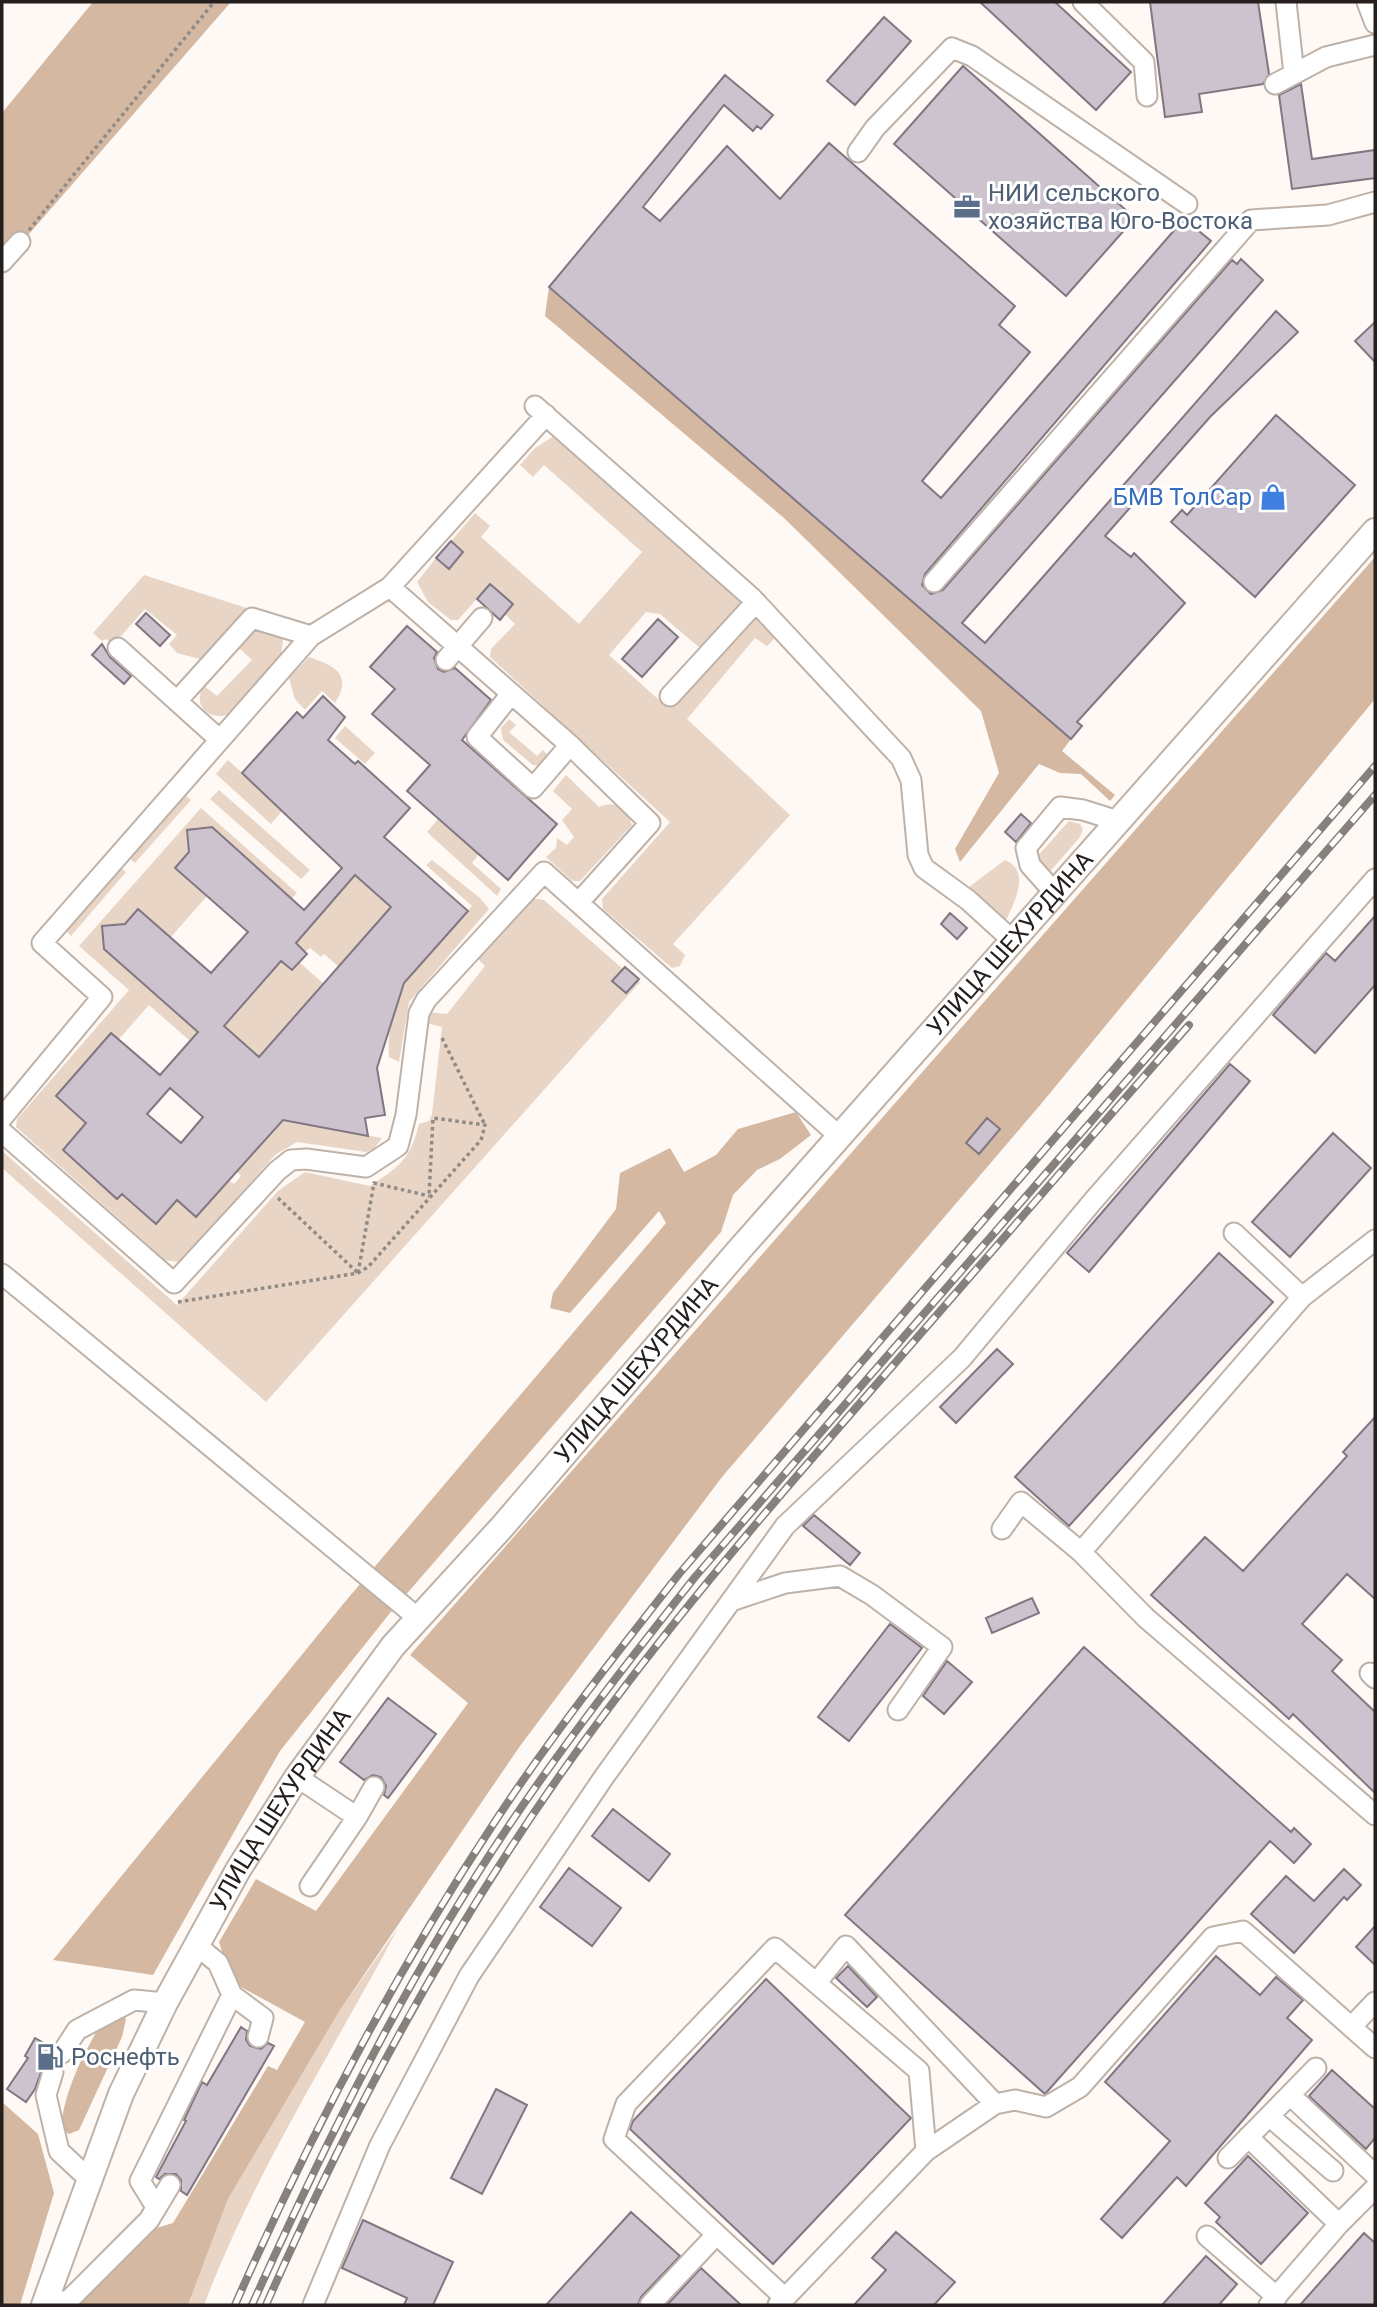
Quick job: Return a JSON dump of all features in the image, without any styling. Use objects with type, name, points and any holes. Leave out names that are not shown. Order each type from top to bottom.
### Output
[{"type":"main road","name":"УЛИЦА ШЕХУРДИНА","points":[[45,2303],[121,2094],[164,2003],[238,1870],[298,1777],[393,1646],[502,1527],[839,1136],[1375,531]]},
{"type":"street","points":[[1083,2],[1144,62],[1147,96]]},
{"type":"street","points":[[1286,2],[1294,74]]},
{"type":"street","points":[[1367,2],[1375,23]]},
{"type":"street","points":[[1275,84],[1325,57],[1375,45]]},
{"type":"street","points":[[858,152],[875,128],[951,48],[972,56],[1187,204]]},
{"type":"street","points":[[934,582],[1251,220],[1328,215],[1375,202]]},
{"type":"street","points":[[2,262],[20,242]]},
{"type":"street","points":[[2,1118],[103,998],[42,943],[311,636],[390,587],[540,410],[756,603],[901,758],[911,780],[918,855],[924,868],[968,901],[1012,940]]},
{"type":"street","points":[[390,587],[452,653],[511,694],[650,823],[580,901]]},
{"type":"street","points":[[670,696],[756,603]]},
{"type":"street","points":[[177,701],[252,618],[311,636]]},
{"type":"street","points":[[452,653],[482,618]]},
{"type":"street","points":[[118,648],[220,740]]},
{"type":"street","points":[[511,694],[477,737],[533,788],[570,746]]},
{"type":"street","points":[[1054,892],[1030,865],[1026,848],[1060,807],[1083,810],[1118,821]]},
{"type":"street","points":[[2,1132],[174,1283],[277,1171],[291,1160],[306,1158],[366,1167],[398,1146],[406,1115],[418,1020],[426,1000],[544,872],[580,901],[839,1136]]},
{"type":"street","points":[[313,2305],[380,2145],[469,1976],[604,1777],[734,1600],[785,1525],[962,1358],[1102,1191],[1375,878]]},
{"type":"street","points":[[1234,1233],[1302,1297]]},
{"type":"street","points":[[1081,1552],[1302,1297],[1375,1240]]},
{"type":"street","points":[[2,1274],[418,1618]]},
{"type":"street","points":[[1002,1529],[1021,1502],[1081,1552],[1146,1618],[1375,1815]]},
{"type":"street","points":[[734,1600],[785,1583],[840,1576],[872,1595],[942,1647],[898,1710]]},
{"type":"street","points":[[298,1777],[357,1817]]},
{"type":"street","points":[[310,1886],[374,1787]]},
{"type":"street","points":[[926,2151],[919,2071],[775,1948],[626,2104],[614,2139],[781,2302],[926,2151],[995,2104],[1015,2100],[1046,2107],[1080,2087],[1213,1937],[1243,1931],[1375,2048]]},
{"type":"street","points":[[196,1945],[219,1963],[232,1995],[263,2018],[258,2037]]},
{"type":"street","points":[[817,1982],[845,1946],[995,2104]]},
{"type":"street","points":[[156,2207],[140,2181],[232,1995]]},
{"type":"street","points":[[62,2053],[77,2030],[134,2000],[164,2003]]},
{"type":"street","points":[[1352,2026],[1375,2002]]},
{"type":"street","points":[[919,2071],[942,2047]]},
{"type":"street","points":[[1228,2158],[1316,2068]]},
{"type":"street","points":[[53,2072],[46,2095],[59,2151],[89,2179]]},
{"type":"street","points":[[1290,2095],[1375,2175]]},
{"type":"street","points":[[1269,2116],[1333,2171]]},
{"type":"street","points":[[1248,2137],[1339,2224]]},
{"type":"street","points":[[45,2303],[68,2301],[149,2220],[170,2185]]},
{"type":"street","points":[[1207,2236],[1273,2301],[1339,2224],[1373,2196]]},
{"type":"street","points":[[650,2305],[715,2236]]},
{"type":"path","points":[[20,242],[214,2]]},
{"type":"path","points":[[178,1302],[358,1273],[368,1267],[481,1140],[485,1125],[442,1038]]},
{"type":"path","points":[[429,1196],[433,1118],[485,1125]]},
{"type":"path","points":[[358,1273],[374,1182],[429,1196]]},
{"type":"path","points":[[274,1194],[358,1273]]},
{"type":"shaded area","points":[[93,2],[231,2],[2,265],[2,113]]},
{"type":"shaded area","points":[[549,287],[1071,739],[1062,751],[1115,795],[1110,801],[1081,774],[1060,773],[1039,764],[960,862],[955,849],[999,773],[981,711],[784,518],[545,316]]},
{"type":"shaded area","points":[[554,436],[737,593],[741,603],[738,611],[701,649],[660,614],[646,612],[609,655],[668,708],[739,631],[755,619],[767,621],[777,636],[767,646],[755,638],[687,719],[790,815],[673,944],[685,955],[680,966],[672,968],[603,909],[602,899],[670,822],[490,657],[491,649],[515,624],[505,614],[513,604],[490,584],[458,620],[451,620],[428,602],[417,582],[436,558],[449,569],[463,553],[451,541],[475,513],[490,526],[481,537],[579,624],[642,552],[544,465],[533,477],[520,465],[535,448]]},
{"type":"shaded area","points":[[1375,557],[1375,699],[1041,1104],[722,1477],[520,1746],[340,2010],[228,2199],[188,2305],[77,2305],[150,2230],[173,2223],[268,2066],[277,2070],[305,2022],[232,1982],[219,1942],[256,1879],[316,1911],[468,1703],[410,1655]]},
{"type":"shaded area","points":[[144,575],[253,610],[203,660],[177,653],[169,644],[177,635],[145,609],[113,645],[106,639],[102,641],[93,633]]},
{"type":"shaded area","points":[[254,628],[280,634],[283,641],[281,656],[230,714],[210,714],[201,705],[204,686],[217,696],[252,660],[239,648]]},
{"type":"shaded area","points":[[309,657],[333,668],[342,678],[342,685],[335,703],[322,691],[305,710],[295,699],[289,678]]},
{"type":"shaded area","points":[[509,719],[516,725],[509,732],[537,756],[543,750],[549,757],[542,766],[533,765],[503,740],[501,728]]},
{"type":"shaded area","points":[[345,726],[375,753],[365,764],[335,738]]},
{"type":"shaded area","points":[[228,760],[283,810],[271,824],[216,774]]},
{"type":"shaded area","points":[[566,775],[599,807],[611,804],[624,810],[632,825],[580,881],[572,881],[546,857],[556,848],[557,838],[567,845],[574,837],[562,820],[572,809],[553,791]]},
{"type":"shaded area","points":[[219,790],[310,870],[301,879],[210,799]]},
{"type":"shaded area","points":[[185,795],[191,800],[135,863],[129,858]]},
{"type":"shaded area","points":[[201,808],[297,893],[291,899],[212,827],[187,830],[189,852],[175,868],[207,896],[171,937],[138,909],[125,924],[102,927],[105,949],[198,1032],[190,1041],[149,1005],[119,1039],[111,1033],[56,1096],[86,1123],[63,1151],[117,1198],[122,1194],[177,1200],[196,1217],[228,1180],[234,1184],[241,1176],[237,1172],[283,1120],[382,1138],[374,1149],[366,1152],[297,1142],[275,1155],[178,1262],[165,1260],[16,1127],[17,1119],[129,990],[79,946]]},
{"type":"shaded area","points":[[439,818],[479,854],[472,863],[501,889],[497,896],[427,832]]},
{"type":"shaded area","points":[[1069,821],[1080,824],[1083,829],[1080,837],[1048,874],[1034,860]]},
{"type":"shaded area","points":[[432,860],[480,898],[489,909],[409,1002],[399,1062],[389,1057],[389,1039],[400,991],[417,965],[472,906],[426,865]]},
{"type":"shaded area","points":[[1005,860],[1013,865],[1019,881],[1004,925],[965,890]]},
{"type":"shaded area","points":[[120,867],[126,872],[71,936],[66,931]]},
{"type":"shaded area","points":[[355,875],[391,907],[339,967],[324,954],[321,957],[310,948],[305,952],[296,943]]},
{"type":"shaded area","points":[[530,898],[544,900],[623,969],[613,981],[626,993],[637,980],[640,982],[266,1402],[2,1168],[2,1151],[177,1305],[278,1191],[305,1172],[370,1186],[402,1161],[412,1146],[419,1124],[429,1121],[432,1114],[442,1027],[426,1023],[427,1012],[447,1014],[485,966],[477,958]]},
{"type":"shaded area","points":[[281,961],[292,970],[299,962],[324,984],[259,1057],[224,1026]]},
{"type":"shaded area","points":[[796,1112],[811,1135],[780,1159],[757,1170],[733,1195],[721,1232],[390,1613],[280,1751],[153,1975],[53,1960],[344,1603],[666,1223],[659,1211],[570,1313],[550,1308],[553,1293],[616,1209],[620,1173],[670,1148],[684,1172],[716,1155],[738,1129]]},
{"type":"shaded area","points":[[398,1928],[270,2161],[224,2256],[204,2305],[188,2305],[228,2199],[340,2010]]},
{"type":"shaded area","points":[[120,2011],[126,2019],[122,2037],[79,2130],[69,2134],[61,2129],[66,2099],[77,2069],[107,2014]]},
{"type":"shaded area","points":[[2,2102],[38,2134],[54,2193],[20,2305],[2,2305]]},
{"type":"building","points":[[980,2],[1055,2],[1131,72],[1096,110]]},
{"type":"building","points":[[1150,2],[1258,2],[1269,74],[1263,84],[1199,94],[1202,112],[1165,117]]},
{"type":"building","points":[[884,17],[911,41],[855,105],[827,81]]},
{"type":"building","points":[[963,66],[1135,218],[1066,296],[894,144]]},
{"type":"building","points":[[725,75],[773,115],[761,129],[757,126],[753,131],[724,105],[643,207],[660,221],[727,146],[780,199],[829,143],[1015,306],[999,325],[1030,352],[922,481],[941,498],[1184,219],[1211,241],[925,574],[922,585],[931,594],[943,590],[1232,260],[1237,264],[1241,259],[1263,280],[962,623],[985,643],[1276,311],[1298,332],[1210,417],[1105,536],[1131,557],[1134,553],[1185,603],[1077,722],[1082,726],[1071,739],[549,287]]},
{"type":"building","points":[[1301,84],[1312,159],[1375,150],[1375,178],[1292,189],[1279,95]]},
{"type":"building","points":[[1375,322],[1375,362],[1355,341]]},
{"type":"building","name":"БМВ ТолСар","points":[[1276,415],[1355,485],[1255,597],[1171,522],[1182,510],[1187,515]]},
{"type":"building","points":[[451,541],[463,552],[449,569],[436,558]]},
{"type":"building","points":[[490,584],[513,604],[500,620],[477,599]]},
{"type":"building","points":[[146,613],[170,635],[160,646],[136,624]]},
{"type":"building","points":[[658,619],[678,637],[642,677],[622,659]]},
{"type":"building","points":[[407,626],[437,652],[434,658],[438,669],[444,672],[455,668],[491,700],[462,740],[557,824],[508,880],[407,791],[430,765],[372,714],[395,689],[370,667]]},
{"type":"building","points":[[102,644],[110,657],[131,676],[124,684],[92,655]]},
{"type":"building","points":[[323,696],[345,717],[328,740],[355,764],[358,761],[410,808],[384,837],[468,911],[404,983],[377,1068],[385,1115],[365,1118],[368,1136],[283,1120],[196,1217],[177,1200],[156,1224],[122,1194],[117,1199],[63,1150],[86,1123],[56,1096],[111,1033],[160,1075],[198,1032],[104,949],[102,926],[125,924],[138,909],[211,973],[248,932],[175,868],[189,852],[187,830],[212,827],[304,910],[342,868],[242,773],[297,712],[303,718]],"holes":[[[355,875],[391,907],[259,1057],[224,1026],[281,961],[292,970],[307,954],[296,943]],[[170,1088],[203,1117],[181,1143],[147,1114]]]},
{"type":"building","points":[[1021,814],[1031,823],[1016,842],[1005,832]]},
{"type":"building","points":[[950,913],[967,928],[957,939],[941,924]]},
{"type":"building","points":[[1375,916],[1375,985],[1315,1053],[1273,1015],[1326,953],[1335,961]]},
{"type":"building","points":[[625,967],[639,979],[626,993],[612,981]]},
{"type":"building","points":[[1230,1064],[1250,1081],[1089,1272],[1067,1253]]},
{"type":"building","points":[[987,1118],[1000,1129],[979,1154],[966,1143]]},
{"type":"building","points":[[1333,1133],[1371,1168],[1290,1257],[1252,1222]]},
{"type":"building","points":[[1219,1253],[1273,1302],[1069,1526],[1015,1477]]},
{"type":"building","points":[[997,1349],[1013,1364],[956,1423],[940,1407]]},
{"type":"building","points":[[1375,1417],[1375,1599],[1347,1574],[1302,1624],[1342,1660],[1332,1671],[1375,1712],[1375,1793],[1293,1714],[1289,1719],[1151,1595],[1205,1537],[1243,1571],[1347,1456],[1343,1452]]},
{"type":"building","points":[[814,1515],[860,1553],[850,1565],[803,1526]]},
{"type":"building","points":[[1032,1598],[1039,1613],[992,1633],[986,1618]]},
{"type":"building","points":[[890,1624],[922,1648],[849,1741],[818,1717]]},
{"type":"building","points":[[1084,1647],[1291,1832],[1294,1828],[1311,1844],[1294,1863],[1270,1841],[1045,2094],[845,1915]]},
{"type":"building","points":[[947,1661],[972,1682],[944,1714],[923,1696]]},
{"type":"building","points":[[388,1698],[436,1734],[388,1798],[384,1795],[386,1786],[381,1777],[373,1775],[364,1780],[340,1762]]},
{"type":"building","points":[[613,1809],[670,1854],[649,1881],[592,1836]]},
{"type":"building","points":[[569,1868],[621,1908],[592,1946],[540,1907]]},
{"type":"building","points":[[1344,1869],[1361,1885],[1347,1900],[1344,1897],[1294,1953],[1251,1914],[1286,1876],[1314,1901]]},
{"type":"building","points":[[1375,1926],[1375,1965],[1356,1947]]},
{"type":"building","points":[[1216,1956],[1260,1995],[1276,1977],[1303,2000],[1287,2018],[1312,2040],[1186,2186],[1177,2177],[1122,2238],[1101,2219],[1170,2141],[1105,2082]]},
{"type":"building","points":[[848,1966],[877,1997],[867,2007],[836,1978]]},
{"type":"building","points":[[766,1979],[911,2118],[773,2264],[630,2129],[633,2121]]},
{"type":"building","points":[[241,2027],[247,2031],[246,2040],[250,2046],[261,2049],[268,2043],[274,2046],[187,2195],[181,2191],[181,2180],[176,2174],[165,2174],[159,2179],[156,2177],[186,2121],[184,2120],[202,2082],[207,2085]]},
{"type":"building","points":[[35,2038],[51,2047],[52,2060],[44,2064],[35,2089],[26,2102],[7,2089],[28,2058],[25,2056]]},
{"type":"building","points":[[1332,2070],[1375,2109],[1375,2138],[1366,2149],[1309,2096]]},
{"type":"building","points":[[496,2089],[527,2105],[482,2194],[451,2178]]},
{"type":"building","points":[[1248,2156],[1308,2213],[1261,2264],[1216,2222],[1220,2217],[1205,2203]]},
{"type":"building","points":[[631,2212],[680,2256],[641,2297],[638,2305],[546,2305]]},
{"type":"building","points":[[363,2220],[453,2262],[433,2305],[404,2305],[407,2298],[342,2268]]},
{"type":"building","points":[[896,2232],[955,2282],[934,2305],[854,2305],[886,2270],[872,2258]]},
{"type":"building","points":[[1364,2233],[1375,2243],[1375,2305],[1300,2305]]},
{"type":"building","points":[[1206,2256],[1237,2284],[1219,2305],[1162,2305]]},
{"type":"building","points":[[701,2268],[741,2305],[667,2305]]},
{"type":"railway","points":[[235,2305],[323,2118],[388,1997],[459,1878],[517,1788],[562,1726],[679,1574],[1375,766]]},
{"type":"railway","points":[[252,2305],[340,2120],[403,1999],[473,1881],[577,1729],[695,1577],[1375,795]]},
{"type":"railway","points":[[266,2305],[339,2148],[421,1995],[511,1847],[560,1775],[679,1617],[750,1531],[1189,1025]]},
{"type":"place","name":"НИИ сельского хозяйства Юго-Востока","points":[[967,207]]},
{"type":"place","name":"БМВ ТолСар","points":[[1273,497]]},
{"type":"place","name":"Роснефть","points":[[50,2057]]}]
